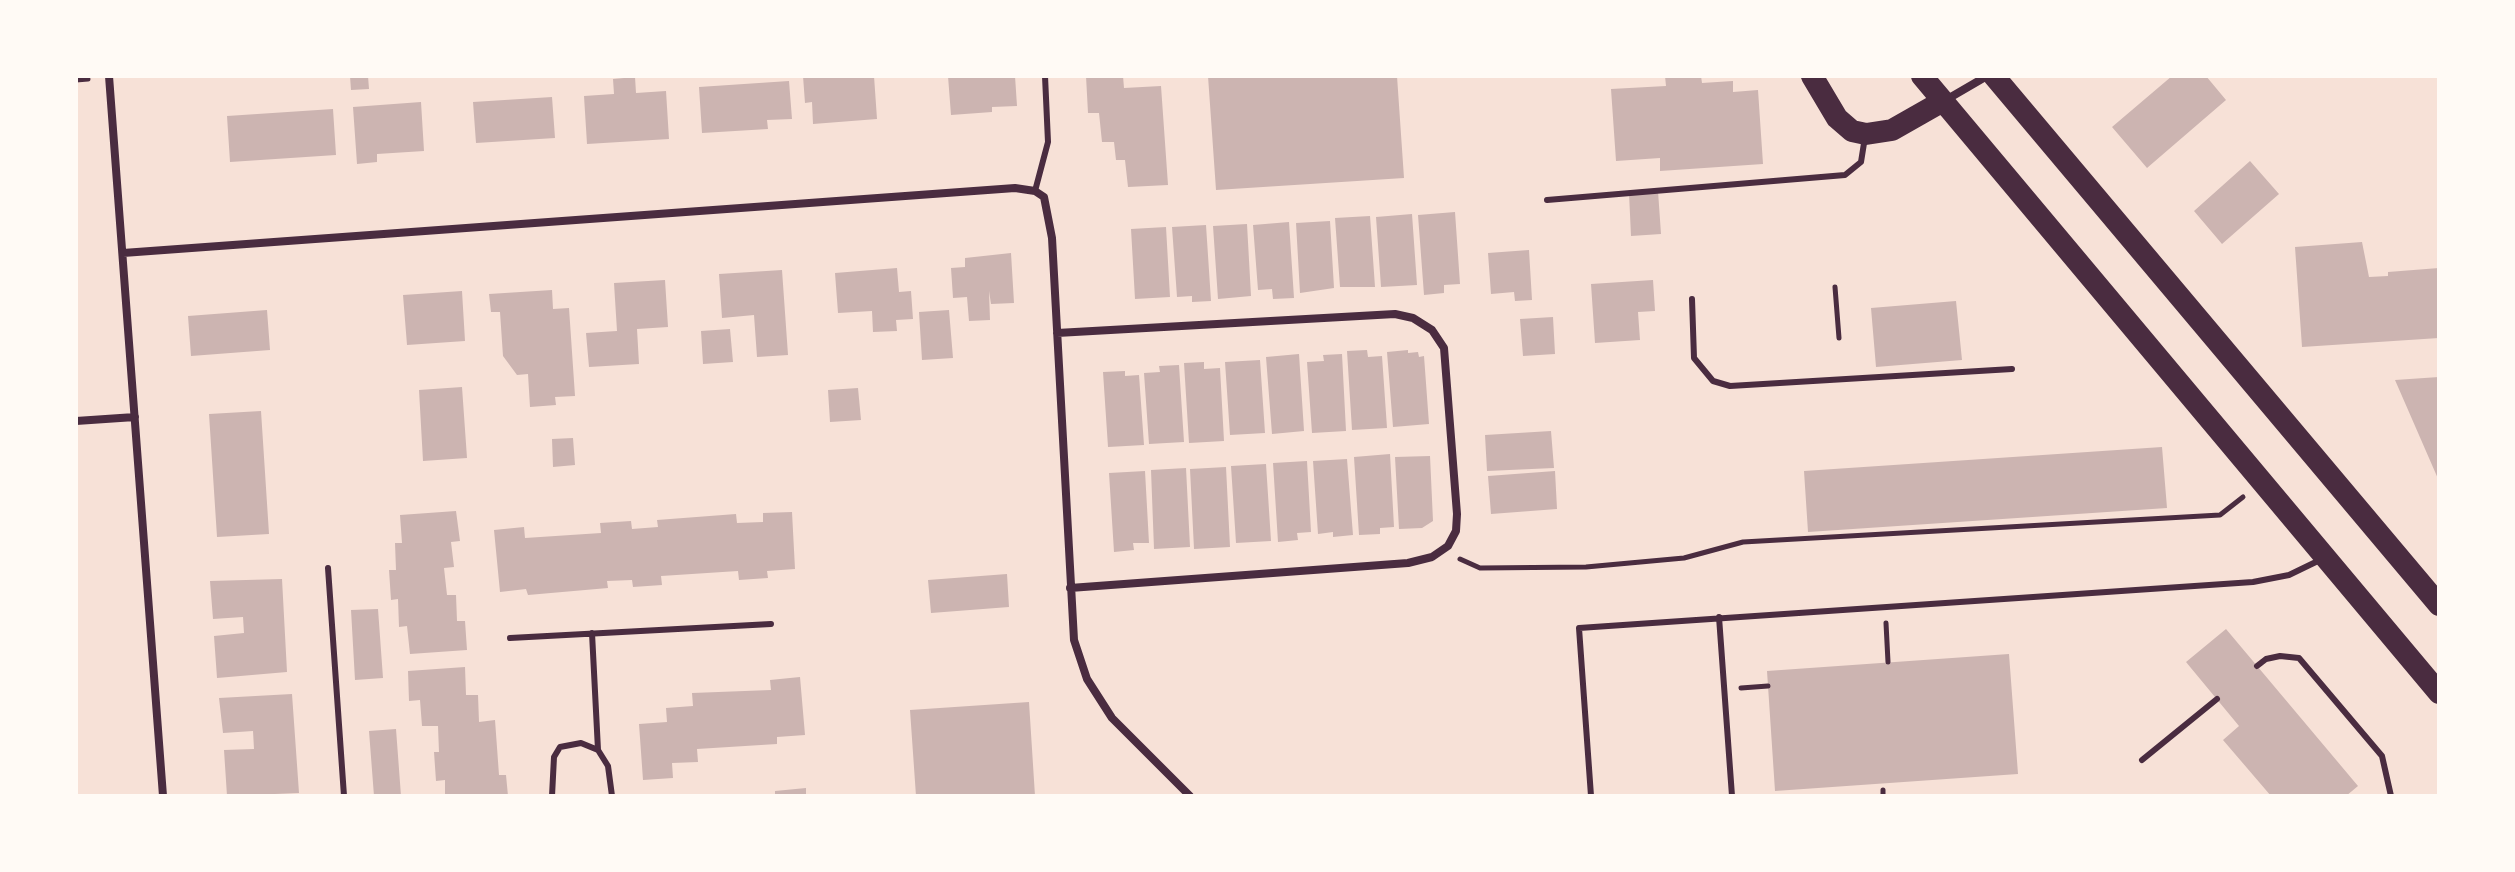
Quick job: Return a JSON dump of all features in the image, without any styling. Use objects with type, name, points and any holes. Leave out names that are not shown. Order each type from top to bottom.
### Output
[{"type":"highway","points":[[1812,76],[1837,118],[1852,131],[1866,134],[1898,128],[1943,101]]},
{"type":"highway","points":[[1922,76],[2439,693]]},
{"type":"highway","points":[[1994,76],[2439,605]]},
{"type":"street","points":[[109,76],[163,796]]},
{"type":"street","points":[[1943,101],[1987,76]]},
{"type":"street","points":[[123,253],[1015,188],[1035,191],[1044,197],[1052,238],[1074,640],[1087,679],[1112,718],[1190,796]]},
{"type":"street","points":[[1057,333],[1395,314],[1413,318],[1432,330],[1444,348],[1457,514],[1456,531],[1448,546],[1432,557],[1408,563],[1070,588]]},
{"type":"street","points":[[76,421],[135,417]]},
{"type":"lane","points":[[1035,191],[1048,142],[1045,76]]},
{"type":"lane","points":[[1547,200],[1845,175],[1861,162],[1866,134]]},
{"type":"lane","points":[[1692,299],[1694,358],[1713,381],[1730,386],[2012,369]]},
{"type":"lane","points":[[1591,796],[1579,628],[2253,582],[2289,575],[2325,557]]},
{"type":"lane","points":[[328,568],[344,796]]},
{"type":"lane","points":[[1719,617],[1732,796]]},
{"type":"lane","points":[[510,638],[771,624]]},
{"type":"lane","points":[[592,633],[598,750],[608,766],[612,796]]},
{"type":"lane","points":[[2257,666],[2266,659],[2280,656],[2299,658],[2382,756],[2391,796]]},
{"type":"lane","points":[[2142,760],[2217,699]]},
{"type":"lane","points":[[552,796],[554,757],[560,747],[581,743],[598,750]]},
{"type":"path","points":[[1835,287],[1839,338]]},
{"type":"path","points":[[1459,558],[1480,568],[1586,567],[1684,558],[1743,542],[2220,515],[2263,483]]},
{"type":"path","points":[[1886,608],[1888,662]]},
{"type":"building","points":[[350,76],[368,76],[369,89],[351,90]]},
{"type":"building","points":[[803,76],[874,76],[877,119],[813,124],[812,102],[805,103]]},
{"type":"building","points":[[948,76],[1015,76],[1017,106],[992,107],[992,112],[951,115]]},
{"type":"building","points":[[1086,76],[1123,76],[1124,88],[1161,86],[1168,185],[1128,187],[1125,160],[1116,160],[1114,142],[1102,142],[1099,113],[1088,113]]},
{"type":"building","points":[[1208,76],[1397,76],[1404,178],[1216,190]]},
{"type":"building","points":[[1665,76],[1701,76],[1702,83],[1733,81],[1733,92],[1758,90],[1763,164],[1660,171],[1660,158],[1616,161],[1611,89],[1666,86]]},
{"type":"building","points":[[2172,76],[2206,76],[2226,100],[2147,168],[2112,127]]},
{"type":"building","points":[[635,77],[636,93],[666,91],[669,139],[587,144],[584,96],[614,94],[613,79]]},
{"type":"building","points":[[789,81],[792,119],[767,120],[768,129],[702,133],[699,87]]},
{"type":"building","points":[[552,97],[555,138],[476,143],[473,102]]},
{"type":"building","points":[[421,102],[424,151],[377,154],[377,162],[357,164],[353,107]]},
{"type":"building","points":[[333,109],[336,155],[230,162],[227,116]]},
{"type":"building","points":[[2250,161],[2279,194],[2222,244],[2194,211]]},
{"type":"building","points":[[1658,191],[1661,234],[1631,236],[1629,193]]},
{"type":"building","points":[[1455,212],[1460,284],[1444,285],[1444,293],[1424,295],[1418,215]]},
{"type":"building","points":[[1412,214],[1417,285],[1381,287],[1376,217]]},
{"type":"building","points":[[1370,216],[1375,287],[1340,287],[1335,218]]},
{"type":"building","points":[[1330,221],[1334,288],[1300,293],[1296,223]]},
{"type":"building","points":[[1289,222],[1294,298],[1273,299],[1272,289],[1258,290],[1253,225]]},
{"type":"building","points":[[1247,224],[1251,296],[1218,299],[1213,226]]},
{"type":"building","points":[[1206,225],[1211,301],[1192,302],[1192,296],[1177,297],[1172,227]]},
{"type":"building","points":[[1166,227],[1170,297],[1135,299],[1131,229]]},
{"type":"building","points":[[2362,242],[2369,277],[2388,276],[2388,272],[2439,268],[2439,338],[2302,347],[2295,247]]},
{"type":"building","points":[[1529,250],[1532,300],[1515,301],[1514,292],[1491,294],[1488,253]]},
{"type":"building","points":[[1011,253],[1014,303],[991,304],[989,291],[990,320],[969,321],[967,297],[953,298],[951,268],[965,267],[965,258]]},
{"type":"building","points":[[897,268],[899,292],[911,291],[913,319],[896,320],[897,331],[873,332],[872,311],[838,313],[835,273]]},
{"type":"building","points":[[782,270],[788,355],[757,357],[754,315],[722,318],[719,274]]},
{"type":"building","points":[[665,280],[668,327],[637,329],[639,364],[589,367],[586,333],[617,331],[614,283]]},
{"type":"building","points":[[1653,280],[1655,311],[1638,312],[1640,340],[1595,343],[1591,284]]},
{"type":"building","points":[[552,290],[553,309],[569,308],[575,396],[555,397],[556,405],[530,407],[528,374],[517,375],[503,356],[500,312],[491,312],[489,294]]},
{"type":"building","points":[[462,291],[465,341],[407,345],[403,295]]},
{"type":"building","points":[[1956,301],[1962,360],[1876,367],[1871,308]]},
{"type":"building","points":[[267,310],[270,350],[191,356],[188,316]]},
{"type":"building","points":[[949,310],[953,358],[922,360],[919,312]]},
{"type":"building","points":[[1553,317],[1555,354],[1523,356],[1520,319]]},
{"type":"building","points":[[730,329],[733,362],[703,364],[701,331]]},
{"type":"building","points":[[1367,350],[1368,357],[1382,356],[1387,428],[1352,430],[1347,351]]},
{"type":"building","points":[[1408,350],[1408,353],[1418,352],[1419,357],[1424,356],[1429,424],[1393,427],[1387,352]]},
{"type":"building","points":[[1299,354],[1304,431],[1272,434],[1266,357]]},
{"type":"building","points":[[1342,354],[1346,431],[1312,433],[1307,362],[1324,361],[1323,355]]},
{"type":"building","points":[[1260,360],[1265,433],[1230,435],[1225,362]]},
{"type":"building","points":[[1204,362],[1204,369],[1220,368],[1224,441],[1189,443],[1184,363]]},
{"type":"building","points":[[1179,365],[1184,442],[1149,444],[1144,373],[1160,372],[1159,366]]},
{"type":"building","points":[[1125,371],[1125,376],[1139,375],[1144,445],[1108,447],[1103,372]]},
{"type":"building","points":[[2439,377],[2439,481],[2395,380]]},
{"type":"building","points":[[462,387],[467,458],[423,461],[419,390]]},
{"type":"building","points":[[858,388],[861,420],[830,422],[828,390]]},
{"type":"building","points":[[261,411],[269,534],[217,537],[209,414]]},
{"type":"building","points":[[1551,431],[1554,468],[1487,471],[1485,435]]},
{"type":"building","points":[[573,438],[575,465],[553,467],[552,439]]},
{"type":"building","points":[[2162,447],[2167,508],[1808,532],[1804,471]]},
{"type":"building","points":[[1390,454],[1394,527],[1380,528],[1380,534],[1359,535],[1354,457]]},
{"type":"building","points":[[1430,456],[1433,521],[1422,528],[1399,529],[1395,457]]},
{"type":"building","points":[[1347,459],[1353,535],[1333,537],[1333,532],[1318,534],[1313,461]]},
{"type":"building","points":[[1307,461],[1311,532],[1297,533],[1298,540],[1278,542],[1273,463]]},
{"type":"building","points":[[1266,464],[1271,541],[1236,543],[1231,466]]},
{"type":"building","points":[[1226,467],[1230,547],[1194,549],[1190,469]]},
{"type":"building","points":[[1186,468],[1190,547],[1154,549],[1151,470]]},
{"type":"building","points":[[1145,471],[1149,543],[1133,543],[1134,550],[1114,552],[1109,473]]},
{"type":"building","points":[[1555,471],[1557,509],[1491,514],[1488,476]]},
{"type":"building","points":[[456,511],[460,541],[451,542],[454,567],[444,568],[447,595],[456,595],[457,621],[465,621],[467,650],[410,654],[407,626],[399,627],[398,599],[391,600],[389,570],[396,570],[395,543],[402,543],[400,515]]},
{"type":"building","points":[[792,512],[795,569],[767,571],[768,578],[739,580],[738,571],[661,576],[662,585],[633,587],[632,580],[607,581],[608,588],[528,595],[526,589],[500,592],[494,530],[524,527],[525,538],[601,533],[600,523],[631,521],[632,529],[658,527],[657,520],[736,514],[737,523],[763,522],[763,513]]},
{"type":"building","points":[[1007,574],[1009,607],[931,613],[928,580]]},
{"type":"building","points":[[282,579],[287,672],[217,678],[214,636],[244,633],[243,617],[213,619],[210,581]]},
{"type":"building","points":[[378,609],[383,678],[355,680],[351,610]]},
{"type":"building","points":[[2226,629],[2358,786],[2346,796],[2271,796],[2223,740],[2239,726],[2186,662]]},
{"type":"building","points":[[2009,654],[2018,774],[1775,791],[1767,671]]},
{"type":"building","points":[[465,667],[466,695],[478,695],[479,722],[495,720],[499,775],[506,775],[508,796],[445,796],[445,780],[436,781],[434,752],[439,752],[438,726],[422,726],[420,700],[409,701],[408,671]]},
{"type":"building","points":[[800,677],[805,735],[777,737],[777,744],[697,749],[698,762],[672,763],[673,778],[643,780],[639,724],[667,722],[666,708],[693,706],[692,693],[771,690],[770,680]]},
{"type":"building","points":[[292,694],[299,793],[227,796],[224,750],[254,749],[253,731],[223,733],[219,698]]},
{"type":"building","points":[[1029,702],[1035,796],[916,796],[910,710]]},
{"type":"building","points":[[396,729],[401,796],[374,796],[369,731]]},
{"type":"building","points":[[806,788],[806,796],[775,796],[775,791]]}]
